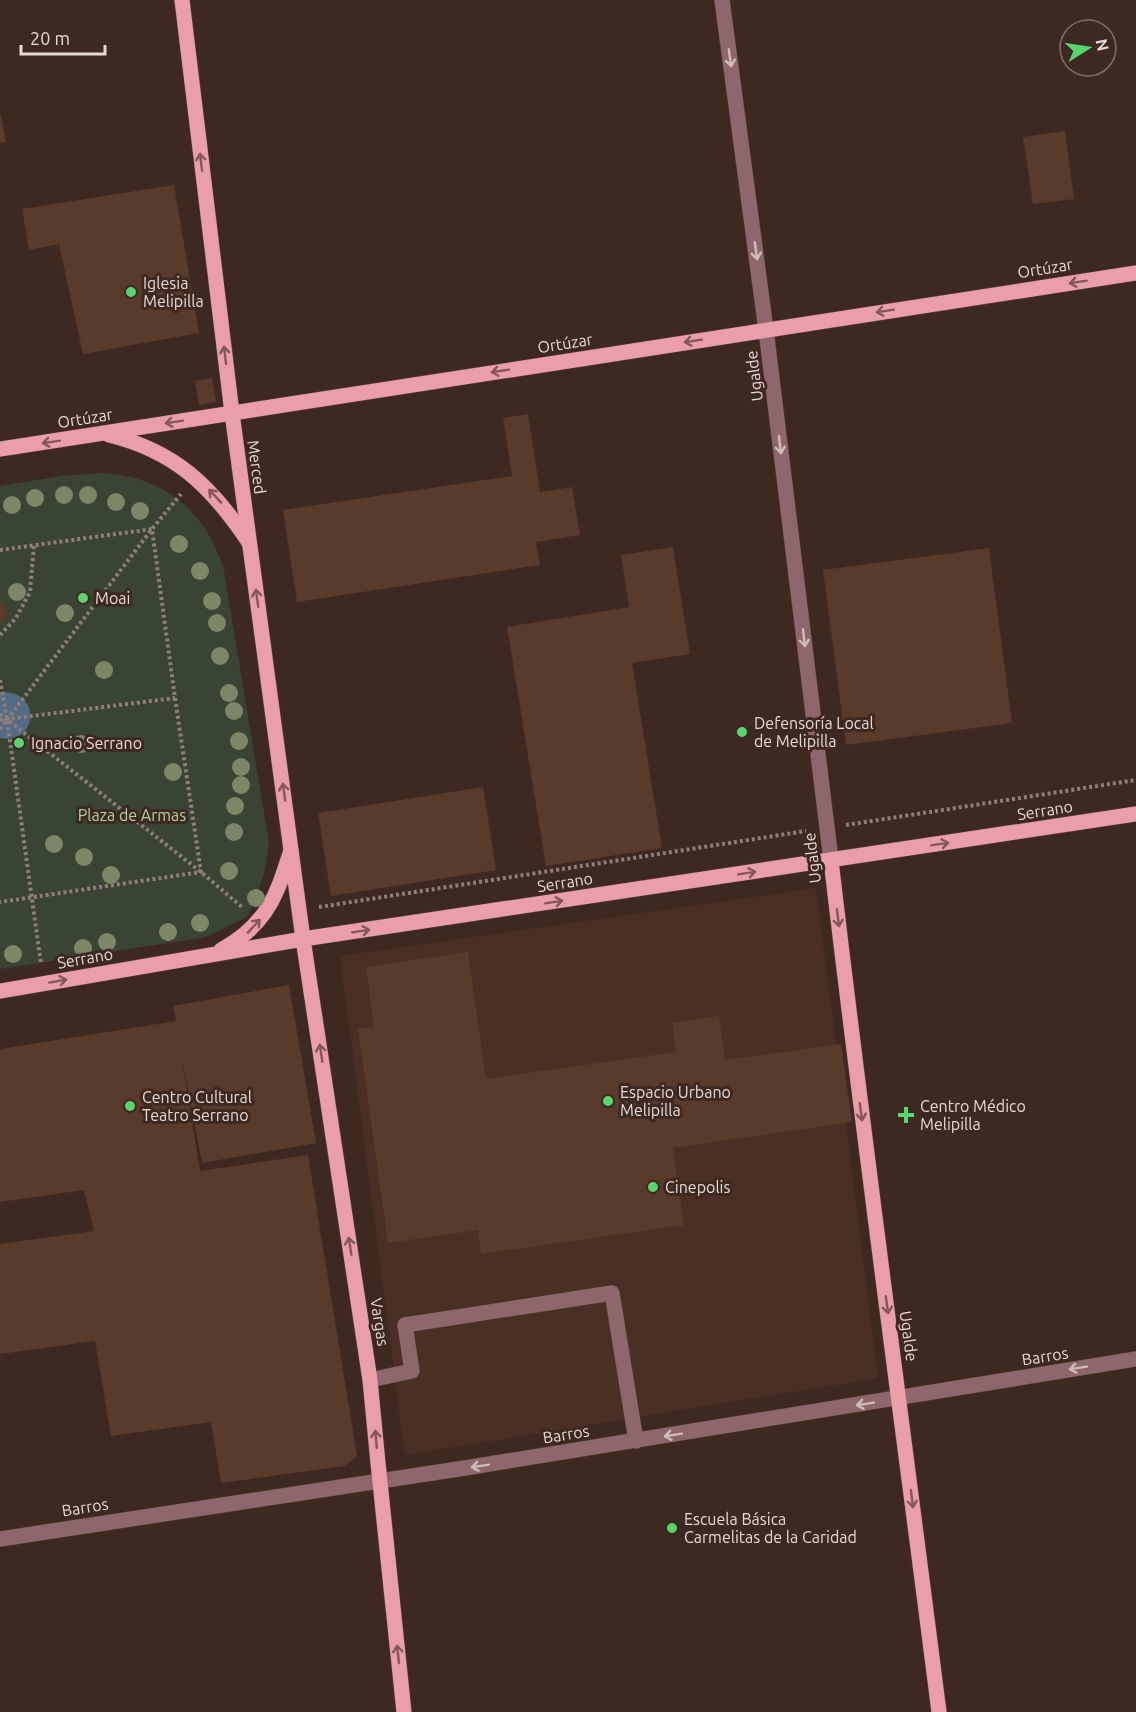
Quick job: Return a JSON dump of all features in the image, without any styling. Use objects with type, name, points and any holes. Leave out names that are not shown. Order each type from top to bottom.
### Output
[{"type":"main road","name":"Merced","points":[[182,0],[232,413],[303,939]]},
{"type":"main road","name":"Ortúzar","points":[[0,450],[1136,273]]},
{"type":"main road","points":[[102,434],[126,439],[170,459],[207,488],[223,505],[250,543]]},
{"type":"main road","name":"Serrano","points":[[0,990],[303,939],[1136,814]]},
{"type":"main road","points":[[204,956],[233,943],[259,921],[270,906],[291,850]]},
{"type":"main road","name":"Ugalde","points":[[831,860],[855,1072],[939,1712]]},
{"type":"main road","name":"Vargas","points":[[303,939],[370,1380],[404,1712]]},
{"type":"street","name":"Ugalde","points":[[722,0],[766,330],[831,860]]},
{"type":"street","points":[[370,1380],[412,1371],[405,1325],[612,1293],[636,1441]]},
{"type":"street","name":"Barros","points":[[0,1539],[636,1441],[1136,1359]]},
{"type":"path","points":[[0,729],[194,478]]},
{"type":"path","points":[[0,550],[153,529]]},
{"type":"path","points":[[153,529],[201,872]]},
{"type":"path","points":[[0,635],[16,618],[30,592],[34,545]]},
{"type":"path","points":[[0,680],[8,719],[44,983]]},
{"type":"path","points":[[0,720],[175,698]]},
{"type":"path","points":[[0,714],[201,872],[259,921]]},
{"type":"path","name":"Serrano","points":[[299,910],[1136,780]]},
{"type":"path","points":[[0,902],[201,872]]},
{"type":"shaded area","points":[[816,888],[878,1378],[405,1455],[340,956]]},
{"type":"green space","name":"Plaza de Armas","points":[[102,473],[144,481],[180,501],[194,514],[216,550],[224,571],[269,842],[265,870],[247,917],[206,937],[0,969],[0,486],[62,476]]},
{"type":"water","points":[[0,693],[18,695],[26,702],[30,710],[30,719],[27,728],[21,734],[12,738],[0,738]]},
{"type":"building","points":[[0,115],[6,142],[0,143]]},
{"type":"building","points":[[1065,131],[1074,199],[1033,204],[1023,137]]},
{"type":"building","name":"Iglesia Melipilla","points":[[174,185],[199,333],[83,354],[59,244],[29,250],[22,209]]},
{"type":"building","points":[[212,378],[216,402],[199,405],[195,381]]},
{"type":"building","points":[[528,414],[540,492],[572,487],[580,535],[536,542],[540,565],[297,602],[283,510],[512,476],[503,418]]},
{"type":"building","points":[[673,547],[690,654],[632,663],[662,848],[546,866],[507,627],[629,607],[621,555]]},
{"type":"building","points":[[989,548],[1012,723],[846,745],[823,570]]},
{"type":"building","points":[[0,599],[6,606],[7,612],[0,626]]},
{"type":"building","points":[[483,787],[496,870],[331,896],[318,813]]},
{"type":"building","name":"Espacio Urbano Melipilla","points":[[468,952],[486,1079],[676,1052],[672,1023],[719,1016],[725,1060],[841,1044],[852,1122],[673,1148],[684,1225],[481,1254],[478,1230],[388,1243],[358,1029],[374,1027],[366,967]]},
{"type":"building","points":[[289,985],[316,1143],[202,1163],[182,1059],[200,1171],[308,1155],[357,1456],[344,1466],[221,1483],[211,1422],[111,1436],[95,1341],[0,1354],[0,1244],[94,1231],[84,1190],[0,1202],[0,1049],[176,1021],[173,1006]]},
{"type":"place","name":"Iglesia Melipilla","points":[[131,292]]},
{"type":"place","name":"Moai","points":[[83,598]]},
{"type":"place","name":"Defensoría Local de Melipilla","points":[[742,732]]},
{"type":"place","name":"Ignacio Serrano","points":[[19,743]]},
{"type":"place","name":"Espacio Urbano Melipilla","points":[[608,1101]]},
{"type":"place","name":"Centro Cultural Teatro Serrano","points":[[130,1106]]},
{"type":"place","name":"Centro Médico Melipilla","points":[[906,1115]]},
{"type":"place","name":"Cinepolis","points":[[653,1187]]},
{"type":"place","name":"Escuela Básica Carmelitas de la Caridad","points":[[672,1528]]}]
